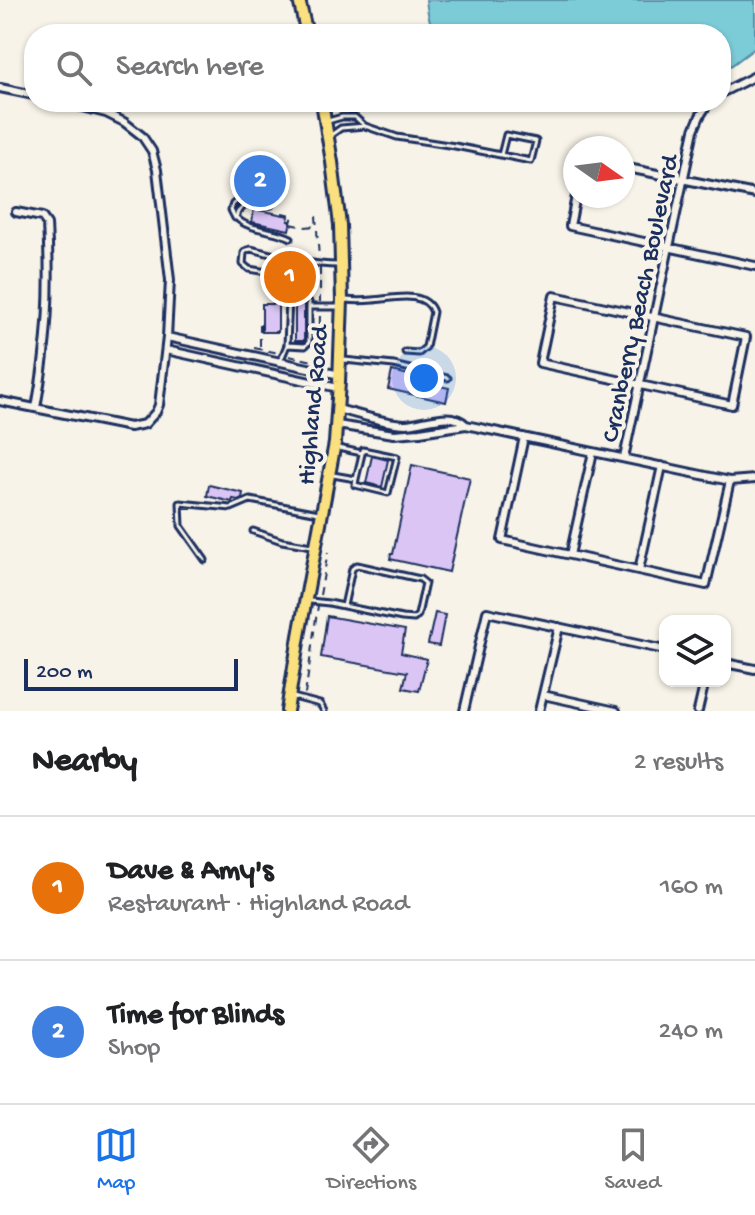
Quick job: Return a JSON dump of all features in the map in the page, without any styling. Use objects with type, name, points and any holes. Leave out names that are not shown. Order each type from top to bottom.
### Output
[{"type":"highway","points":[[299,0],[305,24]]},
{"type":"highway","name":"Highland Road","points":[[287,711],[338,409],[342,265],[340,225],[324,112]]},
{"type":"street","points":[[731,88],[755,76]]},
{"type":"street","points":[[0,88],[24,93]]},
{"type":"street","points":[[0,401],[130,427],[152,419],[159,405],[170,280],[157,170],[152,151],[142,136],[124,122],[102,112]]},
{"type":"street","name":"Cranberry Beach Boulevard","points":[[624,458],[694,130],[703,112]]},
{"type":"street","points":[[635,169],[755,194]]},
{"type":"street","points":[[574,208],[570,226],[755,266]]},
{"type":"street","points":[[16,212],[42,217],[47,224],[48,335],[36,408]]},
{"type":"street","points":[[554,296],[746,337],[732,405],[639,385],[540,363],[554,296]]},
{"type":"street","points":[[167,337],[340,375]]},
{"type":"street","points":[[166,350],[339,388]]},
{"type":"street","points":[[245,367],[248,355]]},
{"type":"street","points":[[276,374],[279,362]]},
{"type":"street","points":[[338,409],[405,424],[452,417],[466,425]]},
{"type":"street","points":[[337,425],[394,434],[466,425],[730,481],[755,479]]},
{"type":"street","points":[[524,437],[502,540],[706,585],[730,481]]},
{"type":"street","points":[[570,555],[593,452]]},
{"type":"street","points":[[639,570],[662,466]]},
{"type":"street","points":[[464,711],[487,612],[659,649]]},
{"type":"street","points":[[539,711],[559,627]]},
{"type":"street","points":[[731,664],[755,669]]},
{"type":"street","points":[[698,711],[704,687]]},
{"type":"street","points":[[543,695],[616,711]]},
{"type":"lane","points":[[326,121],[355,117],[365,126],[397,137],[531,161],[536,141],[506,135],[501,155]]},
{"type":"lane","points":[[329,137],[341,128],[365,126]]},
{"type":"lane","points":[[271,205],[240,201],[233,204],[231,210],[242,224],[291,238]]},
{"type":"lane","points":[[237,220],[238,212],[248,203]]},
{"type":"lane","points":[[274,255],[272,268],[267,272],[249,269],[243,264],[244,253],[251,249],[319,265],[342,265]]},
{"type":"lane","points":[[279,362],[287,345],[289,298],[303,296],[309,302],[309,342],[307,345],[287,345]]},
{"type":"lane","points":[[309,307],[405,297],[421,299],[431,306],[433,312],[426,347],[419,353],[405,352]]},
{"type":"lane","points":[[340,360],[394,365],[448,378]]},
{"type":"lane","points":[[334,447],[362,453]]},
{"type":"lane","points":[[363,450],[397,457],[388,493],[355,485],[356,479],[363,450]]},
{"type":"lane","points":[[329,474],[356,479]]},
{"type":"lane","points":[[205,560],[181,526],[180,503],[231,508],[250,500],[322,513]]},
{"type":"lane","points":[[253,531],[282,541],[315,547]]},
{"type":"lane","points":[[306,600],[414,619],[418,615],[425,583],[420,579],[357,565],[352,569],[344,606]]},
{"type":"lane","points":[[289,697],[320,704],[324,711]]},
{"type":"path","points":[[282,213],[293,215],[289,231]]},
{"type":"path","points":[[316,216],[319,371]]},
{"type":"path","points":[[291,224],[317,226]]},
{"type":"path","points":[[260,320],[260,349]]},
{"type":"path","points":[[304,700],[328,552]]},
{"type":"water","points":[[426,0],[755,0],[755,48],[731,65],[731,24],[432,24]]},
{"type":"building","points":[[239,166],[286,177],[282,195],[235,185]]},
{"type":"building","points":[[254,209],[289,216],[289,230],[252,222]]},
{"type":"building","points":[[276,269],[307,276],[305,286],[273,278]]},
{"type":"building","points":[[295,301],[304,304],[304,341],[295,341]]},
{"type":"building","points":[[262,304],[278,304],[278,332],[262,332]]},
{"type":"building","points":[[392,371],[449,388],[446,402],[388,389]]},
{"type":"building","points":[[372,456],[388,460],[382,487],[366,483]]},
{"type":"building","points":[[412,465],[470,478],[449,572],[390,559]]},
{"type":"building","points":[[209,485],[243,493],[242,498],[233,499],[232,502],[207,496]]},
{"type":"building","points":[[435,613],[445,615],[439,646],[428,644]]},
{"type":"building","points":[[327,616],[405,630],[401,653],[427,659],[419,691],[403,688],[407,672],[321,657]]},
{"type":"place","name":"Time for Blinds","points":[[260,181]]},
{"type":"place","name":"Dave & Amy's","points":[[290,277]]}]
